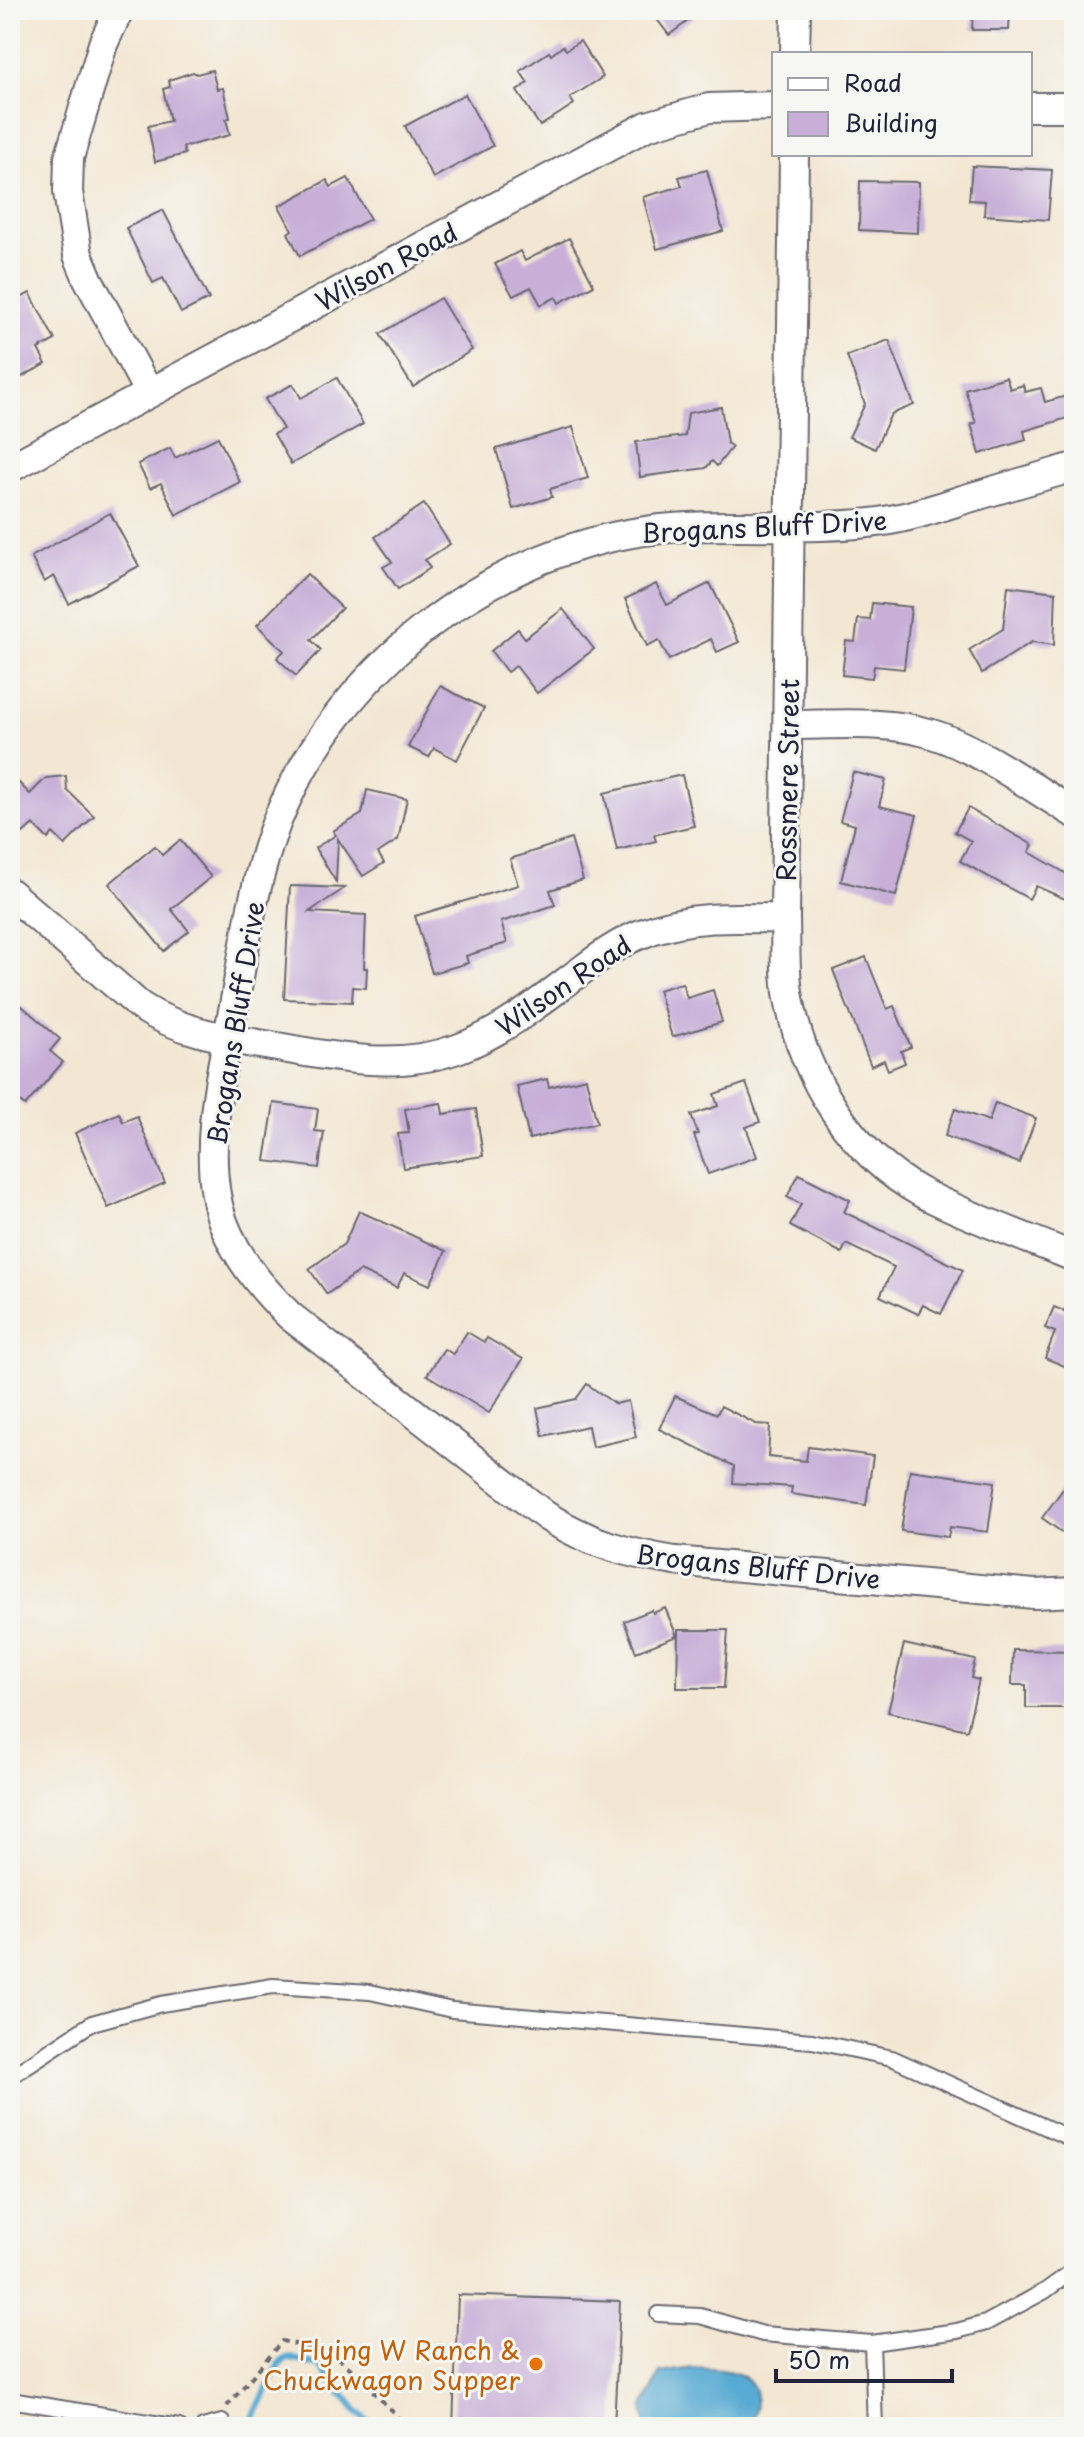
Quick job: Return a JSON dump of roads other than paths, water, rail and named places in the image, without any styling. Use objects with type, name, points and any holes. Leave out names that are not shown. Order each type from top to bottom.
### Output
[{"type":"street","points":[[119,10],[103,44],[69,158],[68,192],[78,255],[149,393]]},
{"type":"street","points":[[795,52],[796,10]]},
{"type":"street","name":"Wilson Road","points":[[10,468],[647,126],[675,115],[709,108],[772,106]]},
{"type":"street","points":[[1032,107],[1074,107]]},
{"type":"street","name":"Rossmere Street","points":[[794,156],[785,919],[788,994],[802,1052],[827,1099],[858,1141],[885,1167],[920,1191],[965,1213],[1074,1257]]},
{"type":"street","name":"Brogans Bluff Drive","points":[[1074,467],[907,517],[844,525],[685,526],[640,532],[557,554],[444,612],[368,679],[341,711],[302,768],[277,821],[258,881],[227,1039],[214,1130],[213,1164],[222,1220],[247,1268],[268,1295],[290,1316],[546,1516],[577,1535],[607,1547],[675,1561],[1034,1594],[1074,1592]]},
{"type":"street","points":[[789,725],[894,726],[929,733],[981,757],[1074,813]]},
{"type":"street","name":"Wilson Road","points":[[10,893],[140,1006],[163,1021],[227,1039],[347,1059],[390,1060],[430,1056],[456,1049],[503,1027],[592,963],[641,934],[693,920],[721,917],[785,919]]},
{"type":"lane","points":[[10,2077],[92,2023],[161,2004],[287,1986],[370,1992],[452,2010],[812,2041],[892,2058],[1074,2140]]},
{"type":"lane","points":[[658,2314],[700,2316],[763,2334],[872,2343],[957,2331],[986,2323],[1045,2291],[1074,2270]]},
{"type":"lane","points":[[872,2343],[875,2427]]},
{"type":"lane","points":[[10,2400],[179,2427]]},
{"type":"lane","points":[[203,2427],[222,2422]]},
{"type":"water","points":[[693,2368],[732,2372],[751,2382],[756,2404],[752,2421],[734,2427],[646,2427],[644,2407],[660,2373]]},
{"type":"waterway","points":[[249,2427],[279,2364],[288,2358],[320,2366],[374,2427]]},
{"type":"waterway","points":[[10,2422],[28,2427]]},
{"type":"place","name":"Flying W Ranch & Chuckwagon Supper","points":[[536,2364]]}]
